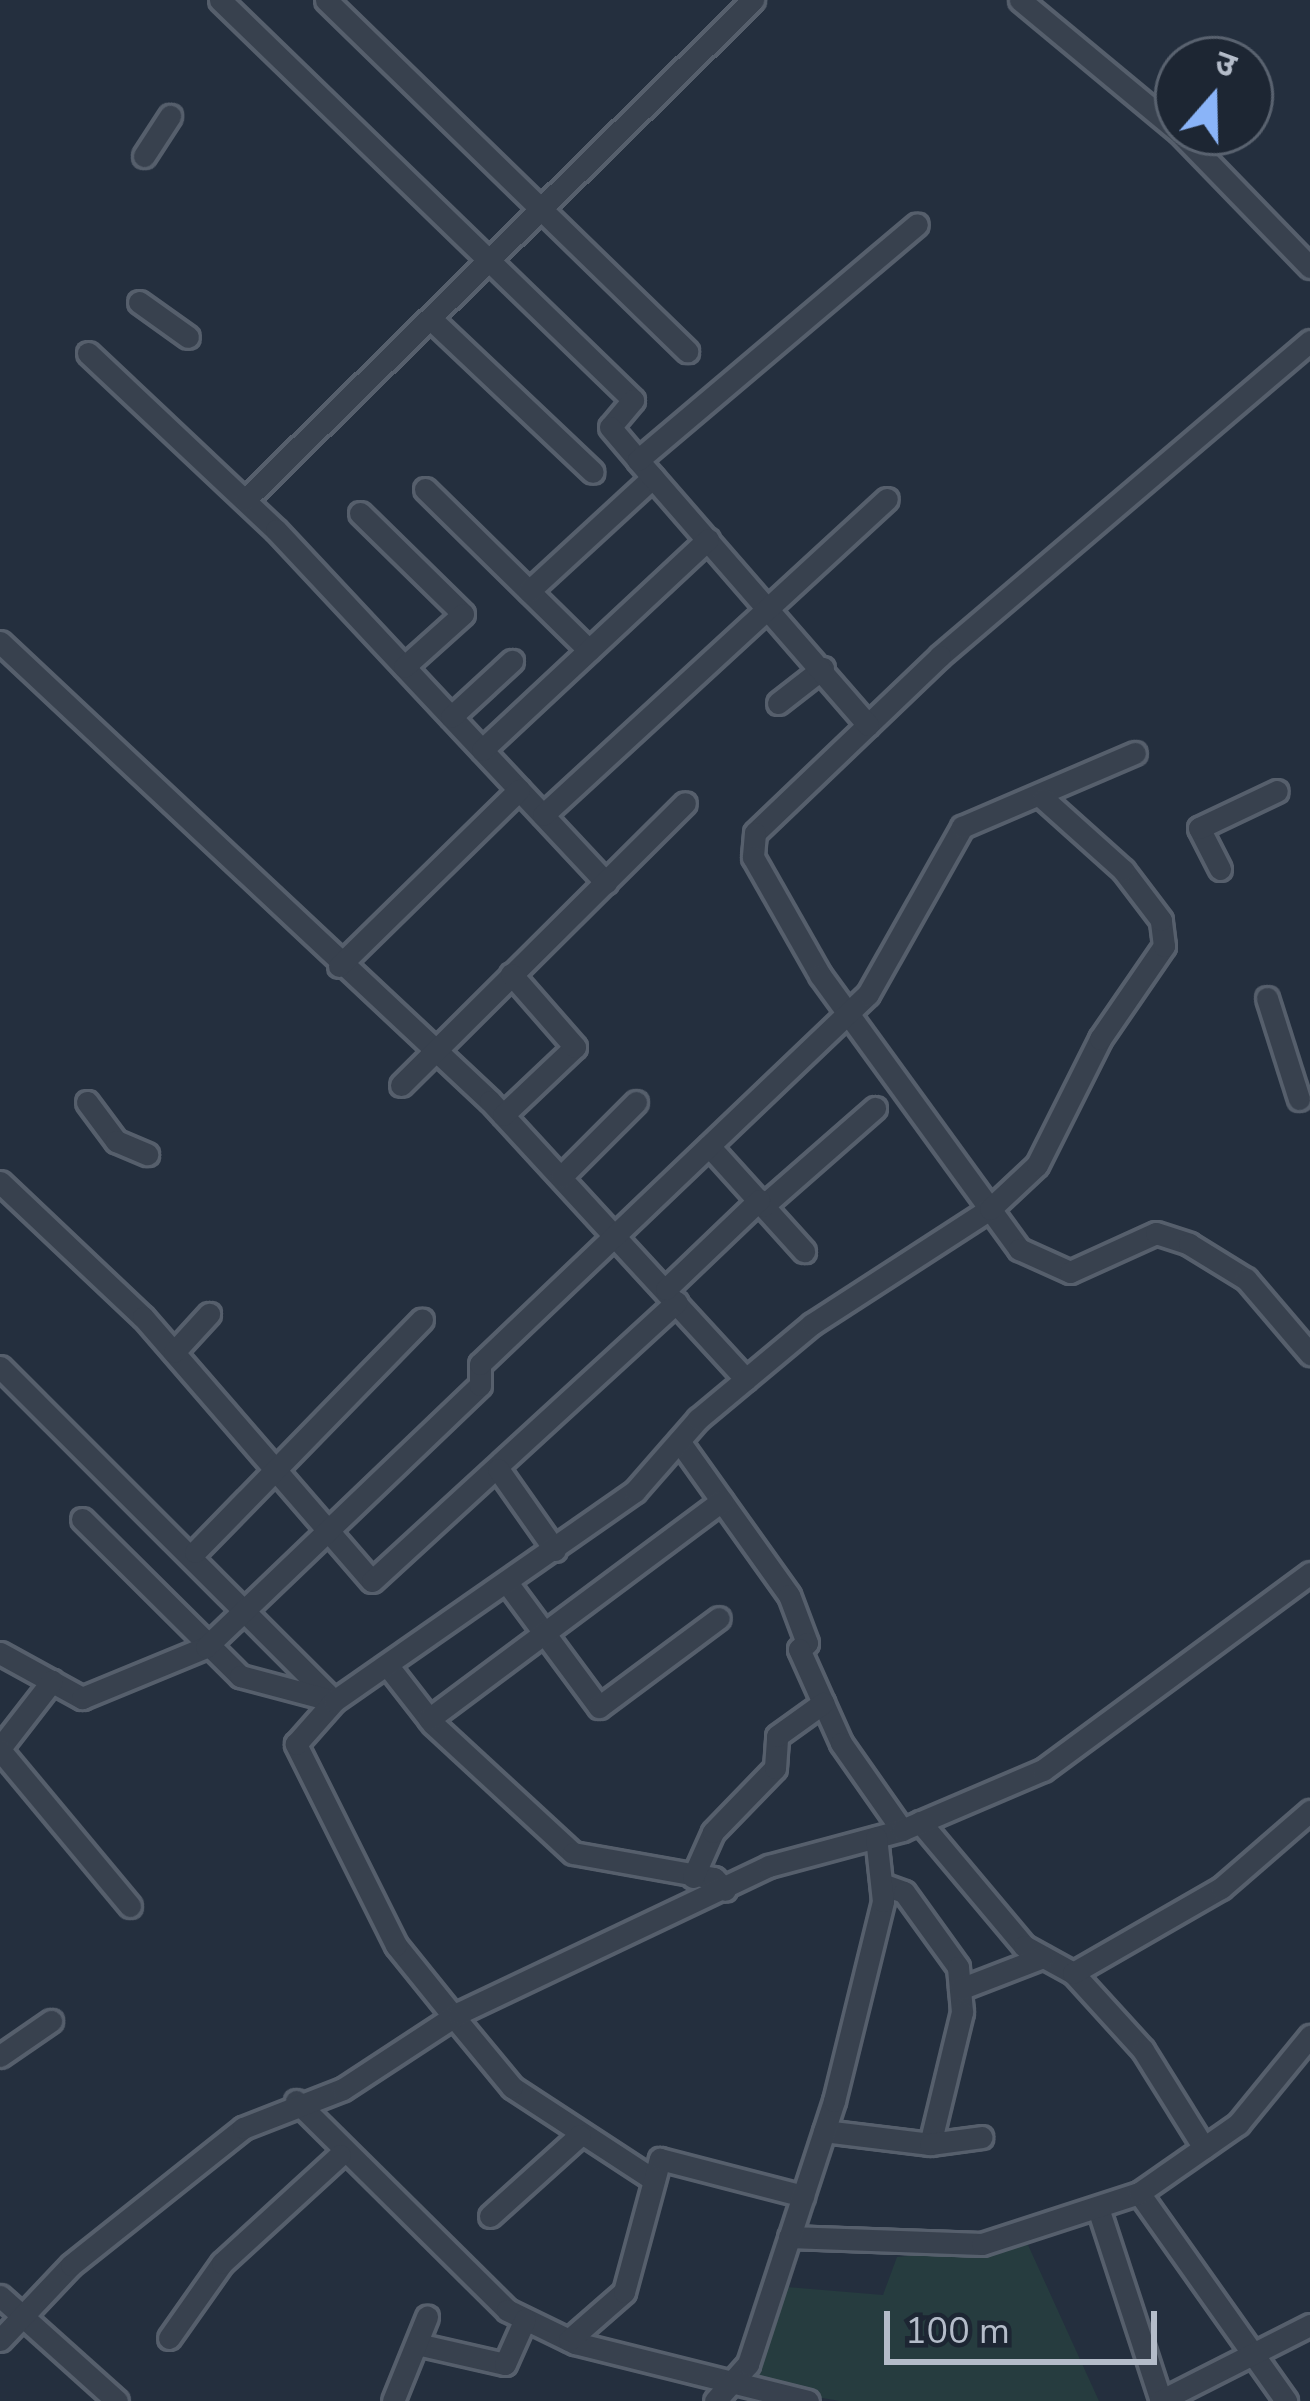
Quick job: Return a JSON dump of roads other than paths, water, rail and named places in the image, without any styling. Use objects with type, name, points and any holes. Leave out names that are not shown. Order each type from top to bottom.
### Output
[{"type":"street","points":[[220,0],[633,400],[610,428],[868,725]]},
{"type":"street","points":[[326,0],[687,351]]},
{"type":"street","points":[[245,500],[544,212],[753,0]]},
{"type":"street","points":[[1020,0],[1154,110]]},
{"type":"street","points":[[144,156],[170,116]]},
{"type":"street","points":[[1203,156],[1310,267]]},
{"type":"street","points":[[529,591],[645,468],[917,224]]},
{"type":"street","points":[[139,302],[188,338]]},
{"type":"street","points":[[433,320],[593,472]]},
{"type":"street","points":[[1310,341],[868,725],[755,833],[753,857],[849,1011],[1019,1249],[1070,1272],[1156,1234],[1189,1244],[1246,1279],[1310,1354]]},
{"type":"street","points":[[88,353],[245,500],[606,883]]},
{"type":"street","points":[[424,489],[589,650]]},
{"type":"street","points":[[542,815],[887,500]]},
{"type":"street","points":[[360,513],[464,614],[404,667]]},
{"type":"street","points":[[482,750],[708,538]]},
{"type":"street","points":[[0,642],[339,966],[503,1115],[746,1379]]},
{"type":"street","points":[[451,717],[512,661]]},
{"type":"street","points":[[778,703],[823,668]]},
{"type":"street","points":[[0,1653],[82,1698],[206,1647],[252,1610],[479,1385],[480,1364],[849,1011],[962,827],[1044,799],[1136,753]]},
{"type":"street","points":[[339,966],[519,790]]},
{"type":"street","points":[[1220,869],[1198,828],[1277,791]]},
{"type":"street","points":[[654,2180],[512,2087],[454,2017],[396,1945],[296,1744],[334,1701],[392,1670],[634,1491],[746,1379],[991,1209],[1037,1165],[1100,1039],[1164,946],[1160,920],[1123,870],[1044,799]]},
{"type":"street","points":[[401,1084],[685,803]]},
{"type":"street","points":[[503,1115],[575,1047],[511,974]]},
{"type":"street","points":[[1267,998],[1299,1100]]},
{"type":"street","points":[[87,1102],[116,1141],[147,1154]]},
{"type":"street","points":[[561,1177],[636,1102]]},
{"type":"street","points":[[0,1182],[174,1352],[372,1581],[498,1469],[761,1203],[875,1108]]},
{"type":"street","points":[[709,1146],[804,1251]]},
{"type":"street","points":[[174,1352],[209,1314]]},
{"type":"street","points":[[195,1552],[422,1319]]},
{"type":"street","points":[[0,1366],[195,1552],[334,1701]]},
{"type":"street","points":[[679,1441],[789,1595],[823,1703],[911,1826],[1043,1957],[1072,1973],[1143,2050],[1204,2148]]},
{"type":"street","points":[[498,1469],[555,1550]]},
{"type":"street","points":[[429,1719],[722,1501]]},
{"type":"street","points":[[82,1520],[240,1676],[334,1701]]},
{"type":"street","points":[[0,2340],[243,2128],[296,2101],[344,2089],[454,2017],[725,1890],[911,1826],[1043,1770],[1310,1573]]},
{"type":"street","points":[[508,1584],[599,1707],[719,1618]]},
{"type":"street","points":[[392,1670],[429,1719],[573,1853],[693,1877],[725,1890]]},
{"type":"street","points":[[52,1682],[0,1749],[130,1906]]},
{"type":"street","points":[[693,1877],[713,1832],[775,1768],[777,1736],[823,1703]]},
{"type":"street","points":[[1072,1973],[1221,1888],[1310,1811]]},
{"type":"street","points":[[720,2393],[748,2364],[824,2131],[882,1884],[876,1837]]},
{"type":"street","points":[[882,1884],[904,1892],[958,1966],[960,1989],[930,2144]]},
{"type":"street","points":[[960,1989],[1043,1957]]},
{"type":"street","points":[[0,2056],[52,2021]]},
{"type":"street","points":[[789,2237],[982,2244],[1139,2193],[1238,2124],[1310,2036]]},
{"type":"street","points":[[296,2101],[340,2155],[525,2319],[569,2340],[720,2393],[808,2401]]},
{"type":"street","points":[[824,2131],[930,2144],[982,2137]]},
{"type":"street","points":[[490,2216],[580,2135]]},
{"type":"street","points":[[169,2338],[222,2264],[340,2155]]},
{"type":"street","points":[[569,2340],[624,2292],[660,2159],[803,2196]]},
{"type":"street","points":[[1139,2193],[1258,2354],[1286,2401]]},
{"type":"street","points":[[1098,2208],[1160,2401],[1202,2391],[1310,2325]]},
{"type":"street","points":[[0,2296],[117,2401]]},
{"type":"street","points":[[393,2401],[427,2318]]},
{"type":"street","points":[[417,2344],[505,2364],[525,2319]]}]
